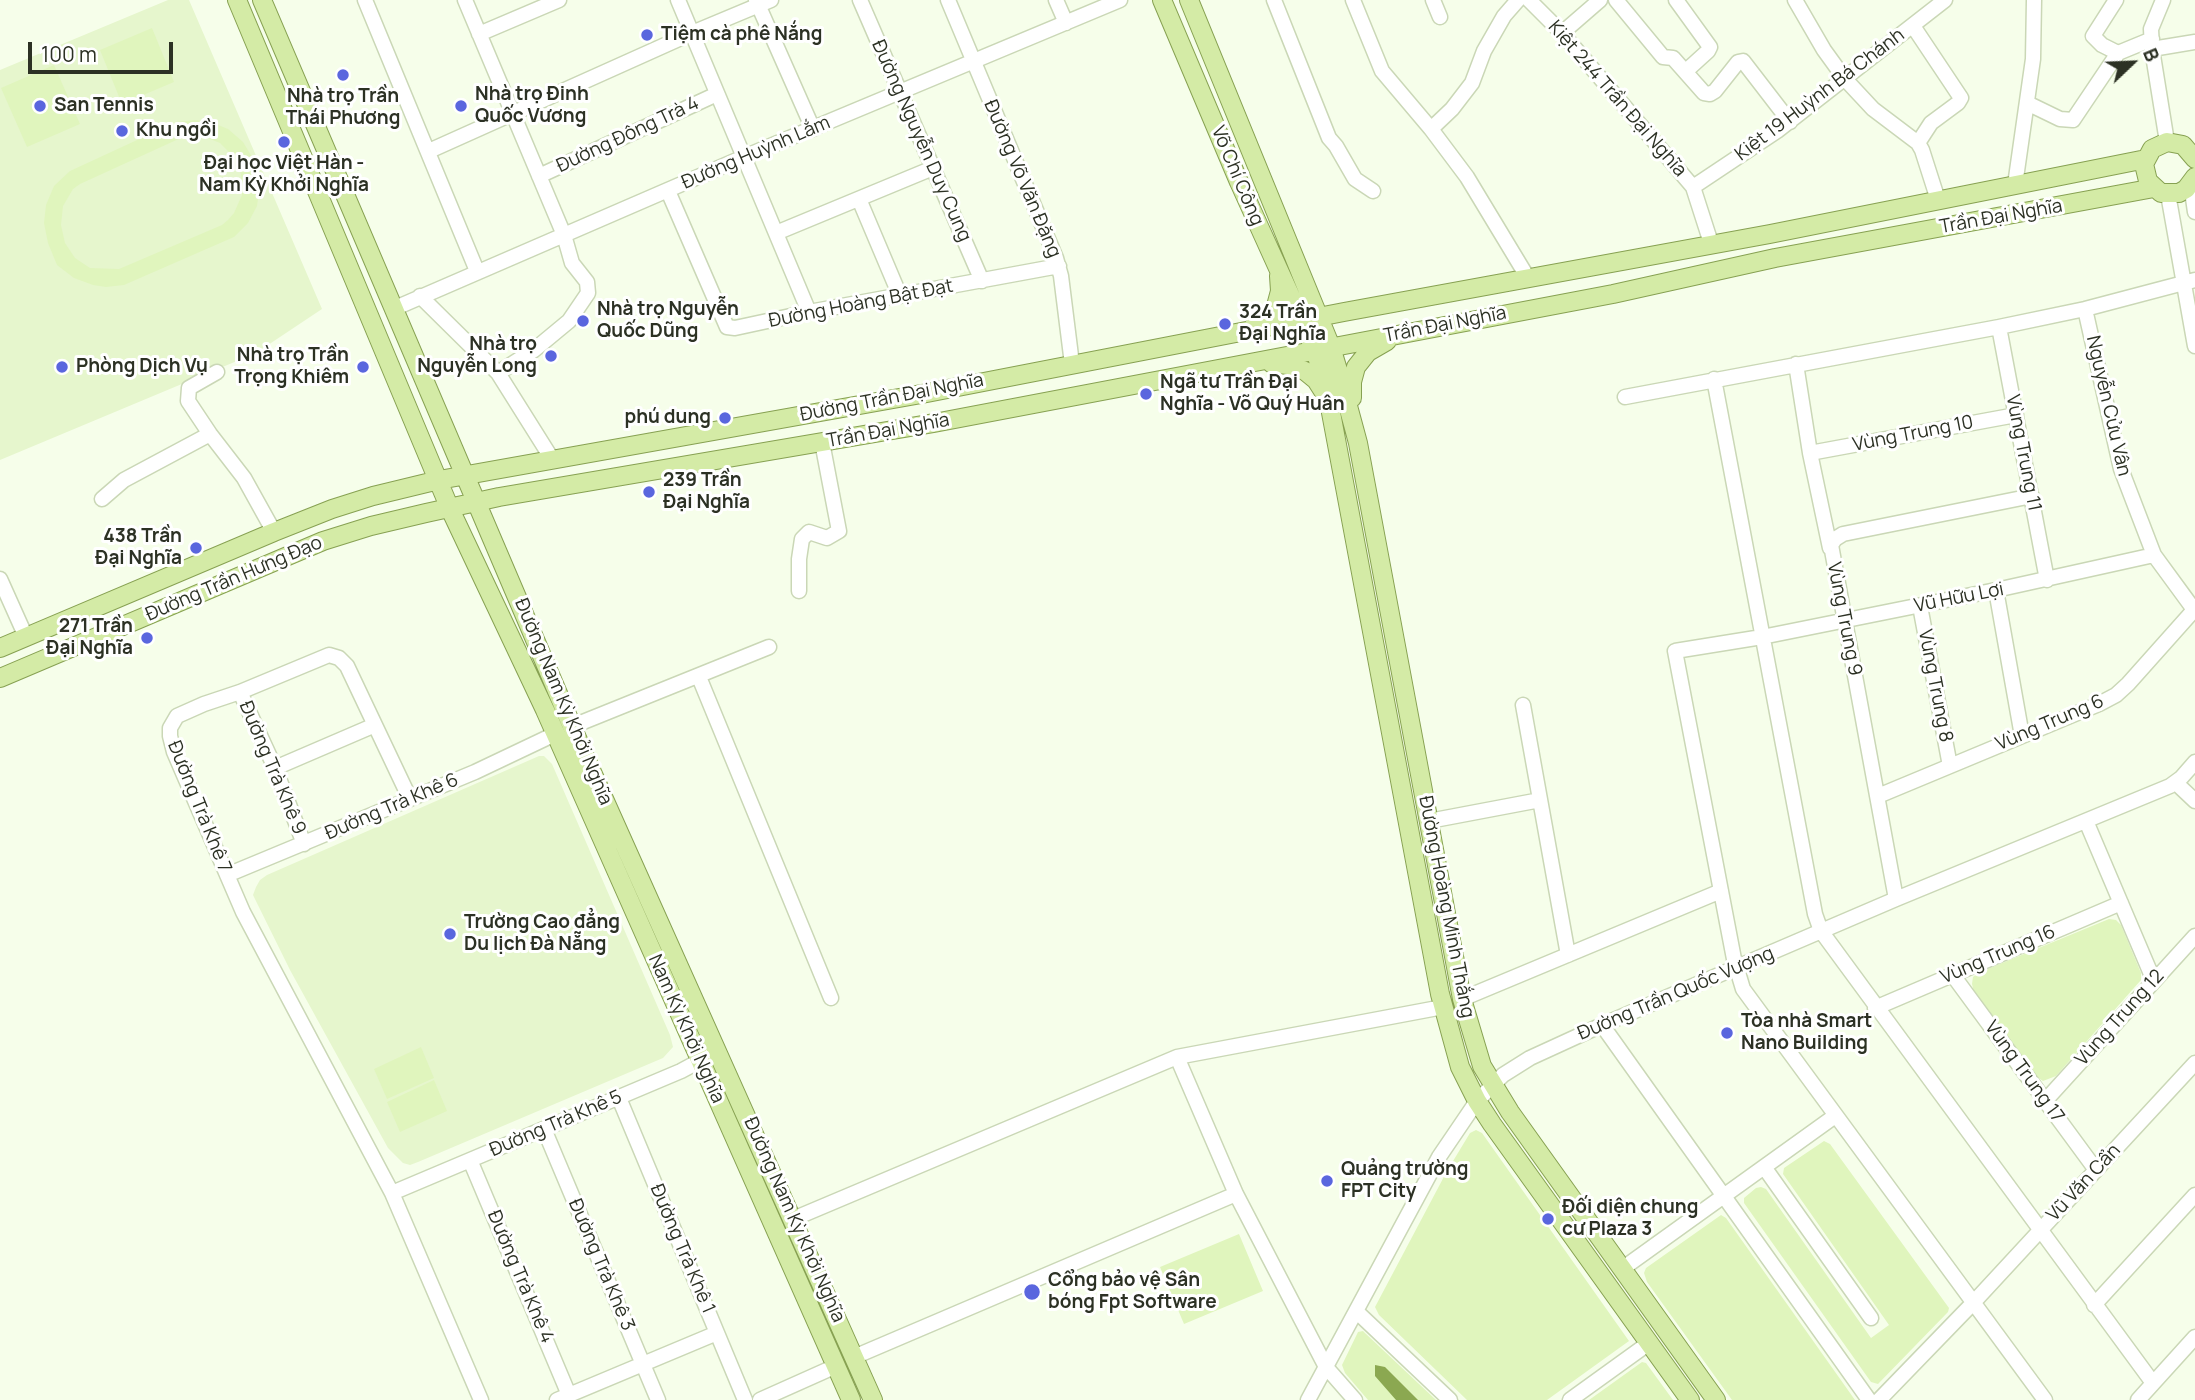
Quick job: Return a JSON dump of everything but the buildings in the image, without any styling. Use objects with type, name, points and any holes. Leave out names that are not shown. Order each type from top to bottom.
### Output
[{"type":"main road","name":"Đường Nam Kỳ Khởi Nghĩa","points":[[237,0],[450,509],[555,734]]},
{"type":"main road","name":"Đường Nam Kỳ Khởi Nghĩa","points":[[262,0],[573,726],[873,1400]]},
{"type":"main road","name":"Võ Chí Công","points":[[1163,0],[1276,265],[1310,318]]},
{"type":"main road","name":"Võ Chí Công","points":[[1189,0],[1323,349]]},
{"type":"main road","points":[[2161,191],[2145,173],[2146,159],[2152,149],[2167,142],[2175,142],[2193,152]]},
{"type":"main road","name":"Trần Đại Nghĩa","points":[[1344,312],[1770,234],[2146,159]]},
{"type":"main road","name":"Trần Đại Nghĩa","points":[[476,503],[934,423],[1613,293],[1775,258],[2161,191],[2179,193],[2194,179]]},
{"type":"main road","points":[[1770,234],[1775,258]]},
{"type":"main road","points":[[1245,331],[1263,321],[1276,306],[1280,282],[1276,265]]},
{"type":"main road","name":"Đường Trần Đại Nghĩa","points":[[439,480],[927,393],[1344,312]]},
{"type":"main road","points":[[1358,443],[1351,392],[1356,367],[1374,348],[1410,332]]},
{"type":"main road","name":"Đường Hoàng Minh Thắng","points":[[1323,349],[1331,408],[1443,1007],[1460,1067],[1477,1101],[1689,1400]]},
{"type":"main road","name":"Đường Hoàng Minh Thắng","points":[[1323,349],[1358,443],[1462,999],[1475,1046],[1492,1085],[1716,1400]]},
{"type":"main road","points":[[1257,362],[1288,365],[1305,371],[1321,387],[1331,408]]},
{"type":"main road","points":[[927,393],[934,423]]},
{"type":"main road","name":"Đường Trần Hưng Đạo","points":[[0,648],[274,532],[373,496],[439,480]]},
{"type":"main road","name":"Đường Trần Hưng Đạo","points":[[0,678],[323,541],[371,526],[476,503]]},
{"type":"main road","points":[[113,601],[124,625]]},
{"type":"main road","points":[[555,734],[573,726]]},
{"type":"main road","name":"Nam Kỳ Khởi Nghĩa","points":[[555,734],[851,1400]]},
{"type":"main road","points":[[1409,825],[1429,821]]},
{"type":"main road","points":[[1605,1281],[1622,1269]]},
{"type":"street","points":[[365,0],[477,271]]},
{"type":"street","points":[[465,0],[564,235],[572,263],[587,282],[589,293],[569,321],[498,373]]},
{"type":"street","points":[[479,34],[559,0]]},
{"type":"street","points":[[678,0],[809,312]]},
{"type":"street","name":"Đường Nguyễn Duy Cung","points":[[860,0],[982,281]]},
{"type":"street","name":"Đường Võ Văn Đặng","points":[[948,0],[1059,266],[1072,364]]},
{"type":"street","points":[[1056,0],[1066,23]]},
{"type":"street","name":"Đường Huỳnh Lắm","points":[[393,309],[744,157],[1120,0]]},
{"type":"street","points":[[1273,0],[1329,138],[1355,179],[1373,191]]},
{"type":"street","points":[[1353,0],[1382,71],[1431,129],[1485,205],[1528,278]]},
{"type":"street","points":[[1433,0],[1440,18]]},
{"type":"street","points":[[1431,129],[1452,109],[1472,83],[1504,16],[1518,0]]},
{"type":"street","name":"Kiệt 244 Trần Đại Nghĩa","points":[[1530,0],[1562,33],[1693,187],[1711,243]]},
{"type":"street","points":[[1562,33],[1600,0]]},
{"type":"street","points":[[1616,0],[1663,57],[1673,58],[1704,93],[1715,91],[1738,62],[1743,61],[1790,122]]},
{"type":"street","points":[[1676,0],[1710,47],[1686,71]]},
{"type":"street","points":[[1796,0],[1845,79],[1873,108],[1918,144],[1938,200]]},
{"type":"street","name":"Kiệt 19 Huỳnh Bá Chánh","points":[[1693,187],[1790,122],[1945,0]]},
{"type":"street","points":[[2015,185],[2033,59],[2034,0]]},
{"type":"street","points":[[2116,0],[2093,36],[2102,45],[2118,53]]},
{"type":"street","points":[[2163,0],[2151,29],[2167,142]]},
{"type":"street","points":[[429,151],[762,2],[813,130]]},
{"type":"street","points":[[1913,26],[1961,98],[1931,124],[1918,144]]},
{"type":"street","points":[[2027,103],[2060,119],[2073,120],[2118,53],[2152,44],[2195,42]]},
{"type":"street","name":"Đường Đông Trà 4","points":[[539,176],[717,94]]},
{"type":"street","points":[[776,233],[933,168]]},
{"type":"street","points":[[2194,179],[2195,212]]},
{"type":"street","name":"Đường Hoàng Bật Đạt","points":[[668,191],[727,327],[735,328],[1059,266]]},
{"type":"street","points":[[2161,191],[2189,282],[2195,346]]},
{"type":"street","points":[[859,199],[900,296]]},
{"type":"street","points":[[1625,397],[1998,327],[2085,309],[2189,282]]},
{"type":"street","points":[[420,296],[498,373],[552,459]]},
{"type":"street","name":"Nguyễn Cửu Vân","points":[[2085,309],[2119,461],[2154,555],[2195,610]]},
{"type":"street","name":"Vùng Trung 11","points":[[1998,327],[2047,580]]},
{"type":"street","points":[[1796,364],[1810,453],[1830,548]]},
{"type":"street","points":[[217,372],[193,385],[187,393],[188,401],[244,478],[274,532]]},
{"type":"street","points":[[1714,379],[1815,914],[1821,931],[2153,1383]]},
{"type":"street","name":"Vùng Trung 10","points":[[1810,453],[2016,415]]},
{"type":"street","points":[[102,499],[124,480],[210,434]]},
{"type":"street","points":[[799,591],[802,539],[809,532],[827,538],[839,531],[822,442]]},
{"type":"street","name":"Vùng Trung 9","points":[[1896,900],[1830,548],[1835,539],[1843,534],[2032,496]]},
{"type":"street","name":"Vũ Hữu Lợi","points":[[1721,891],[1675,651],[1920,606],[2154,555]]},
{"type":"street","points":[[0,579],[26,637]]},
{"type":"street","points":[[1996,590],[2022,736]]},
{"type":"street","name":"Vùng Trung 8","points":[[1920,606],[1950,766]]},
{"type":"street","name":"Vùng Trung 6","points":[[1878,796],[2116,695],[2195,610]]},
{"type":"street","points":[[573,726],[769,647]]},
{"type":"street","name":"Đường Trà Khê 7","points":[[410,799],[347,667],[339,658],[329,655],[184,713],[172,721],[171,745],[227,875],[264,955],[392,1193],[481,1400]]},
{"type":"street","points":[[699,677],[831,998]]},
{"type":"street","name":"Đường Trà Khê 9","points":[[240,692],[275,768],[304,844]]},
{"type":"street","points":[[1523,705],[1568,955]]},
{"type":"street","points":[[275,768],[375,725]]},
{"type":"street","name":"Đường Trà Khê 6","points":[[227,875],[475,772],[555,734]]},
{"type":"street","name":"Đường Trần Quốc Vượng","points":[[1308,1400],[1439,1157],[1477,1101],[1492,1085],[1530,1058],[1602,1025],[2176,783],[2195,762]]},
{"type":"street","points":[[2176,783],[2195,801]]},
{"type":"street","points":[[1429,821],[1540,800]]},
{"type":"street","points":[[2086,821],[2154,981]]},
{"type":"street","points":[[1462,999],[1721,891],[1736,969],[1747,996],[2045,1400]]},
{"type":"street","name":"Vùng Trung 16","points":[[1875,1008],[2121,903]]},
{"type":"street","name":"Vùng Trung 12","points":[[2045,1101],[2195,936]]},
{"type":"street","name":"Vùng Trung 17","points":[[1952,974],[2096,1170]]},
{"type":"street","points":[[793,1219],[1177,1057],[1443,1007]]},
{"type":"street","points":[[1602,1025],[1869,1400]]},
{"type":"street","name":"Đường Trà Khê 5","points":[[392,1193],[681,1071],[718,1051]]},
{"type":"street","points":[[1177,1057],[1236,1194],[1326,1367],[1355,1400]]},
{"type":"street","name":"Vũ Văn Cẩn","points":[[1880,1400],[2195,1063]]},
{"type":"street","name":"Đường Trà Khê 1","points":[[619,1098],[745,1400]]},
{"type":"street","points":[[1622,1269],[1835,1116]]},
{"type":"street","name":"Đường Trà Khê 3","points":[[544,1129],[658,1400]]},
{"type":"street","name":"Đường Trà Khê 4","points":[[470,1160],[563,1397]]},
{"type":"street","points":[[1764,1167],[1871,1318]]},
{"type":"street","points":[[854,1357],[1236,1194]]},
{"type":"street","points":[[2094,1305],[2195,1195]]},
{"type":"street","points":[[1356,1311],[1450,1400]]},
{"type":"street","points":[[563,1397],[717,1333]]},
{"type":"street","points":[[2138,1400],[2195,1337]]},
{"type":"street","points":[[1570,1400],[1649,1343]]},
{"type":"street","points":[[766,1399],[836,1366]]},
{"type":"shaded area","points":[[168,0],[189,0],[322,309],[256,353],[0,460],[0,70]]},
{"type":"shaded area","points":[[152,28],[174,82],[122,104],[100,50]]},
{"type":"shaded area","name":"San Tennis","points":[[54,65],[80,124],[27,147],[1,88]]},
{"type":"shaded area","points":[[176,122],[211,122],[228,129],[243,142],[255,162],[260,185],[257,206],[248,223],[234,237],[124,285],[106,287],[74,278],[57,265],[48,243],[44,223],[46,205],[54,186],[70,171]],"holes":[[[183,137],[205,137],[220,143],[234,157],[241,174],[242,195],[228,220],[222,225],[119,269],[90,268],[75,258],[65,243],[61,225],[63,206],[73,189]]]},
{"type":"shaded area","name":"Trường Cao đẳng Du lịch Đà Nẵng","points":[[544,756],[552,764],[673,1047],[663,1058],[418,1162],[410,1165],[403,1163],[388,1148],[290,970],[253,895],[260,880],[267,875]]},
{"type":"shaded area","points":[[2109,919],[2116,920],[2121,925],[2141,973],[2141,980],[2056,1076],[2043,1081],[2037,1077],[1974,992],[1973,977]]},
{"type":"shaded area","points":[[421,1047],[434,1078],[387,1099],[374,1069]]},
{"type":"shaded area","points":[[434,1080],[447,1111],[400,1132],[387,1102]]},
{"type":"shaded area","points":[[1476,1130],[1482,1133],[1629,1341],[1547,1400],[1467,1400],[1379,1315],[1375,1307],[1447,1171],[1470,1133]]},
{"type":"shaded area","points":[[1824,1141],[1830,1144],[1949,1308],[1878,1384],[1871,1382],[1744,1203],[1744,1198],[1756,1188],[1766,1189],[1871,1338],[1889,1325],[1783,1174],[1784,1168]]},
{"type":"shaded area","points":[[1721,1215],[1726,1218],[1855,1400],[1732,1400],[1647,1282],[1644,1273],[1646,1268]]},
{"type":"shaded area","points":[[1239,1234],[1263,1291],[1184,1324],[1160,1267]]},
{"type":"shaded area","points":[[1363,1331],[1436,1400],[1368,1400],[1345,1373],[1342,1365],[1358,1332]]},
{"type":"shaded area","points":[[1642,1362],[1646,1363],[1673,1400],[1589,1400]]},
{"type":"shaded area","points":[[1375,1365],[1385,1367],[1418,1400],[1396,1400],[1375,1376]]},
{"type":"place","name":"Tiệm cà phê Nắng","points":[[647,35]]},
{"type":"place","name":"Nhà trọ Trần Thái Phương","points":[[343,75]]},
{"type":"place","name":"San Tennis","points":[[40,106]]},
{"type":"place","name":"Nhà trọ Đinh Quốc Vương","points":[[461,106]]},
{"type":"place","name":"Khu ngồi","points":[[122,131]]},
{"type":"place","name":"Đại học Việt Hàn - Nam Kỳ Khởi Nghĩa","points":[[284,142]]},
{"type":"place","name":"Nhà trọ Nguyễn Quốc Dũng","points":[[583,321]]},
{"type":"place","name":"324 Trần Đại Nghĩa","points":[[1225,324]]},
{"type":"place","name":"Nhà trọ Nguyễn Long","points":[[551,356]]},
{"type":"place","name":"Phòng Dịch Vụ","points":[[62,367]]},
{"type":"place","name":"Nhà trọ Trần Trọng Khiêm","points":[[363,367]]},
{"type":"place","name":"Ngã tư Trần Đại Nghĩa - Võ Quý Huân","points":[[1146,394]]},
{"type":"place","name":"phú dung","points":[[725,418]]},
{"type":"place","name":"239 Trần Đại Nghĩa","points":[[649,492]]},
{"type":"place","name":"438 Trần Đại Nghĩa","points":[[196,548]]},
{"type":"place","name":"271 Trần Đại Nghĩa","points":[[147,638]]},
{"type":"place","name":"Trường Cao đẳng Du lịch Đà Nẵng","points":[[450,934]]},
{"type":"place","name":"Tòa nhà Smart Nano Building","points":[[1727,1033]]},
{"type":"place","name":"Quảng trường FPT City","points":[[1327,1181]]},
{"type":"place","name":"Đối diện chung cư Plaza 3","points":[[1548,1219]]},
{"type":"place","name":"Cổng bảo vệ Sân bóng Fpt Software","points":[[1032,1292]]}]
